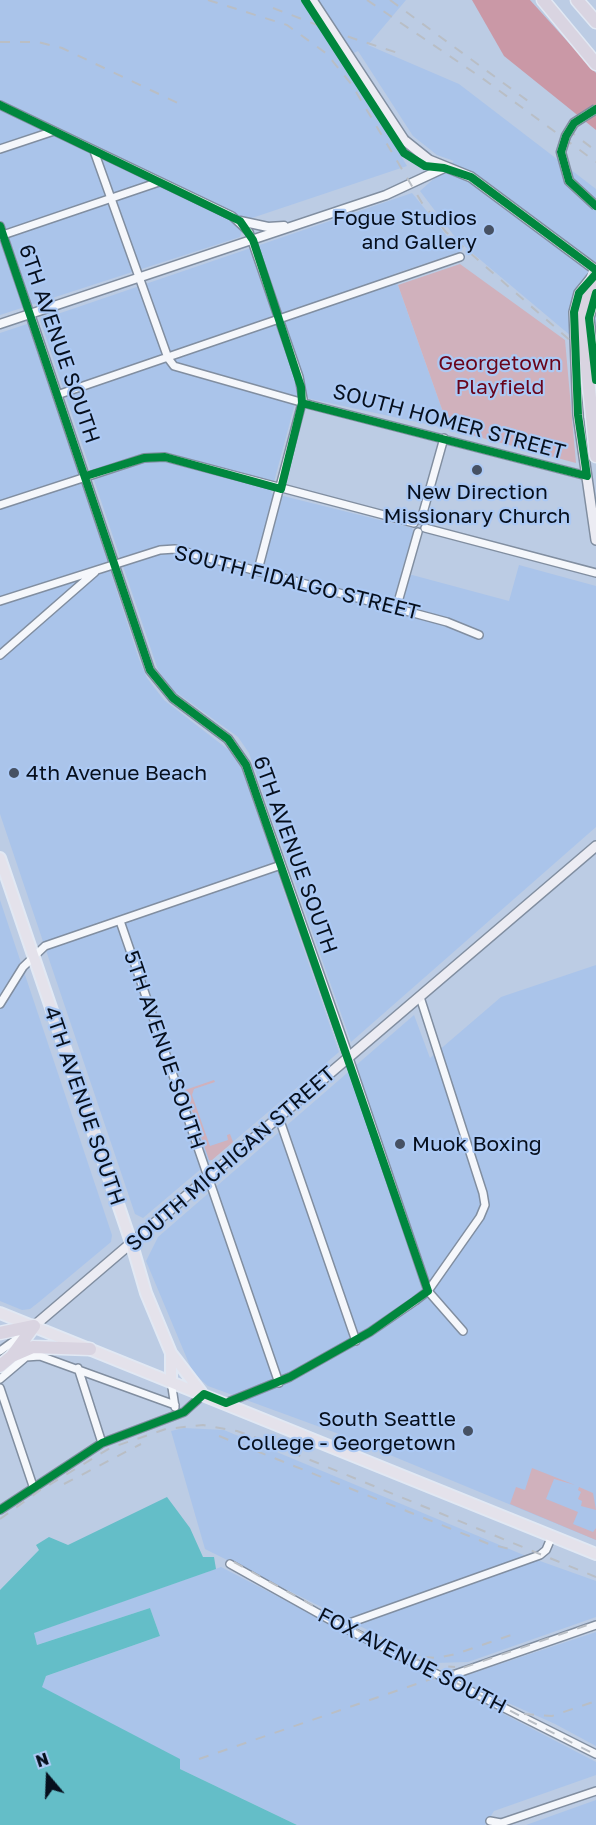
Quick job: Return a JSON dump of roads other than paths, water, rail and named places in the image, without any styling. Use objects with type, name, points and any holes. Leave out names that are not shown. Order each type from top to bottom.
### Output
[{"type":"highway","points":[[543,0],[596,64]]},
{"type":"highway","points":[[577,0],[596,22]]},
{"type":"highway","points":[[595,279],[582,321],[596,456]]},
{"type":"highway","points":[[0,1333],[34,1326]]},
{"type":"highway","points":[[0,1366],[6,1353],[34,1326]]},
{"type":"highway","points":[[6,1353],[33,1347],[90,1349]]},
{"type":"main road","points":[[312,0],[404,140],[420,154],[444,168],[471,177],[595,279]]},
{"type":"main road","points":[[578,380],[596,379],[589,318],[595,279]]},
{"type":"main road","points":[[595,279],[580,292],[575,306],[578,415],[596,540]]},
{"type":"main road","name":"SOUTH MICHIGAN STREET","points":[[34,1326],[132,1245],[596,846]]},
{"type":"main road","name":"4TH AVENUE SOUTH","points":[[0,858],[132,1245],[146,1293],[171,1353],[204,1394]]},
{"type":"main road","points":[[0,1313],[596,1554]]},
{"type":"main road","name":"4TH AVENUE SOUTH","points":[[171,1353],[171,1381]]},
{"type":"street","points":[[0,105],[240,221],[267,227],[302,223]]},
{"type":"street","points":[[596,110],[574,123],[566,135],[561,152],[569,181],[596,206]]},
{"type":"street","points":[[0,149],[54,131]]},
{"type":"street","points":[[94,151],[168,358]]},
{"type":"street","points":[[0,324],[392,192],[444,168]]},
{"type":"street","points":[[1,235],[159,182]]},
{"type":"street","points":[[240,221],[253,240],[301,387],[302,403],[258,570]]},
{"type":"street","name":"6TH AVENUE SOUTH","points":[[0,226],[1,235],[86,476],[146,658],[155,678],[173,698],[218,730],[239,753],[250,776],[428,1291],[463,1331]]},
{"type":"street","points":[[57,395],[460,257]]},
{"type":"street","name":"SOUTH HOMER STREET","points":[[168,358],[178,367],[302,403],[587,476]]},
{"type":"street","points":[[418,532],[414,529],[444,438]]},
{"type":"street","points":[[0,505],[144,458],[165,457],[280,489],[417,522],[425,528],[596,573]]},
{"type":"street","points":[[396,609],[418,532],[425,528]]},
{"type":"street","name":"SOUTH FIDALGO STREET","points":[[0,601],[160,550],[175,549],[447,622],[479,635]]},
{"type":"street","points":[[0,655],[99,569]]},
{"type":"street","points":[[0,1004],[18,972],[45,946],[281,865]]},
{"type":"street","name":"5TH AVENUE SOUTH","points":[[120,921],[279,1383]]},
{"type":"street","points":[[226,1403],[279,1383],[356,1341],[428,1291],[480,1217],[485,1205],[475,1164],[420,997]]},
{"type":"street","points":[[279,1118],[356,1341]]},
{"type":"street","points":[[0,1378],[19,1362],[34,1356],[48,1357],[175,1405]]},
{"type":"street","points":[[78,1368],[102,1443]]},
{"type":"street","name":"4TH AVENUE SOUTH","points":[[171,1381],[176,1415]]},
{"type":"street","points":[[0,1388],[33,1486]]},
{"type":"street","points":[[0,1510],[33,1486],[102,1443],[176,1415],[190,1408],[204,1394]]},
{"type":"street","points":[[341,1626],[540,1555],[546,1550],[552,1536]]},
{"type":"street","name":"FOX AVENUE SOUTH","points":[[230,1564],[341,1626],[596,1754]]},
{"type":"street","points":[[444,1678],[596,1625]]},
{"type":"street","points":[[490,1821],[501,1823],[596,1791]]},
{"type":"railway","points":[[208,0],[287,25],[327,54],[352,85],[422,203],[446,232],[596,363]]},
{"type":"railway","points":[[367,0],[482,78],[596,162]]},
{"type":"railway","points":[[390,0],[528,101]]},
{"type":"railway","points":[[273,8],[404,55]]},
{"type":"railway","points":[[0,42],[38,42],[62,48],[182,105]]},
{"type":"railway","points":[[567,129],[596,151]]},
{"type":"railway","points":[[0,1519],[39,1491],[110,1448],[166,1429],[203,1425],[237,1431],[254,1437],[596,1577]]},
{"type":"railway","points":[[219,1436],[489,1544],[514,1550]]},
{"type":"railway","points":[[64,1484],[141,1444]]},
{"type":"railway","points":[[234,1562],[404,1656],[433,1665],[455,1667]]},
{"type":"railway","points":[[199,1759],[596,1622]]},
{"type":"railway","points":[[424,1657],[437,1658],[456,1654],[514,1634]]},
{"type":"railway","points":[[439,1674],[596,1755]]},
{"type":"railway","points":[[524,1714],[552,1716],[596,1701]]},
{"type":"place","name":"Fogue Studios and Gallery","points":[[489,230]]},
{"type":"place","name":"New Direction Missionary Church","points":[[477,470]]},
{"type":"place","name":"4th Avenue Beach","points":[[14,773]]},
{"type":"place","name":"Muok Boxing","points":[[400,1144]]},
{"type":"place","name":"South Seattle College - Georgetown","points":[[468,1431]]},
{"type":"park label","name":"Georgetown Playfield","points":[[500,375]]}]
